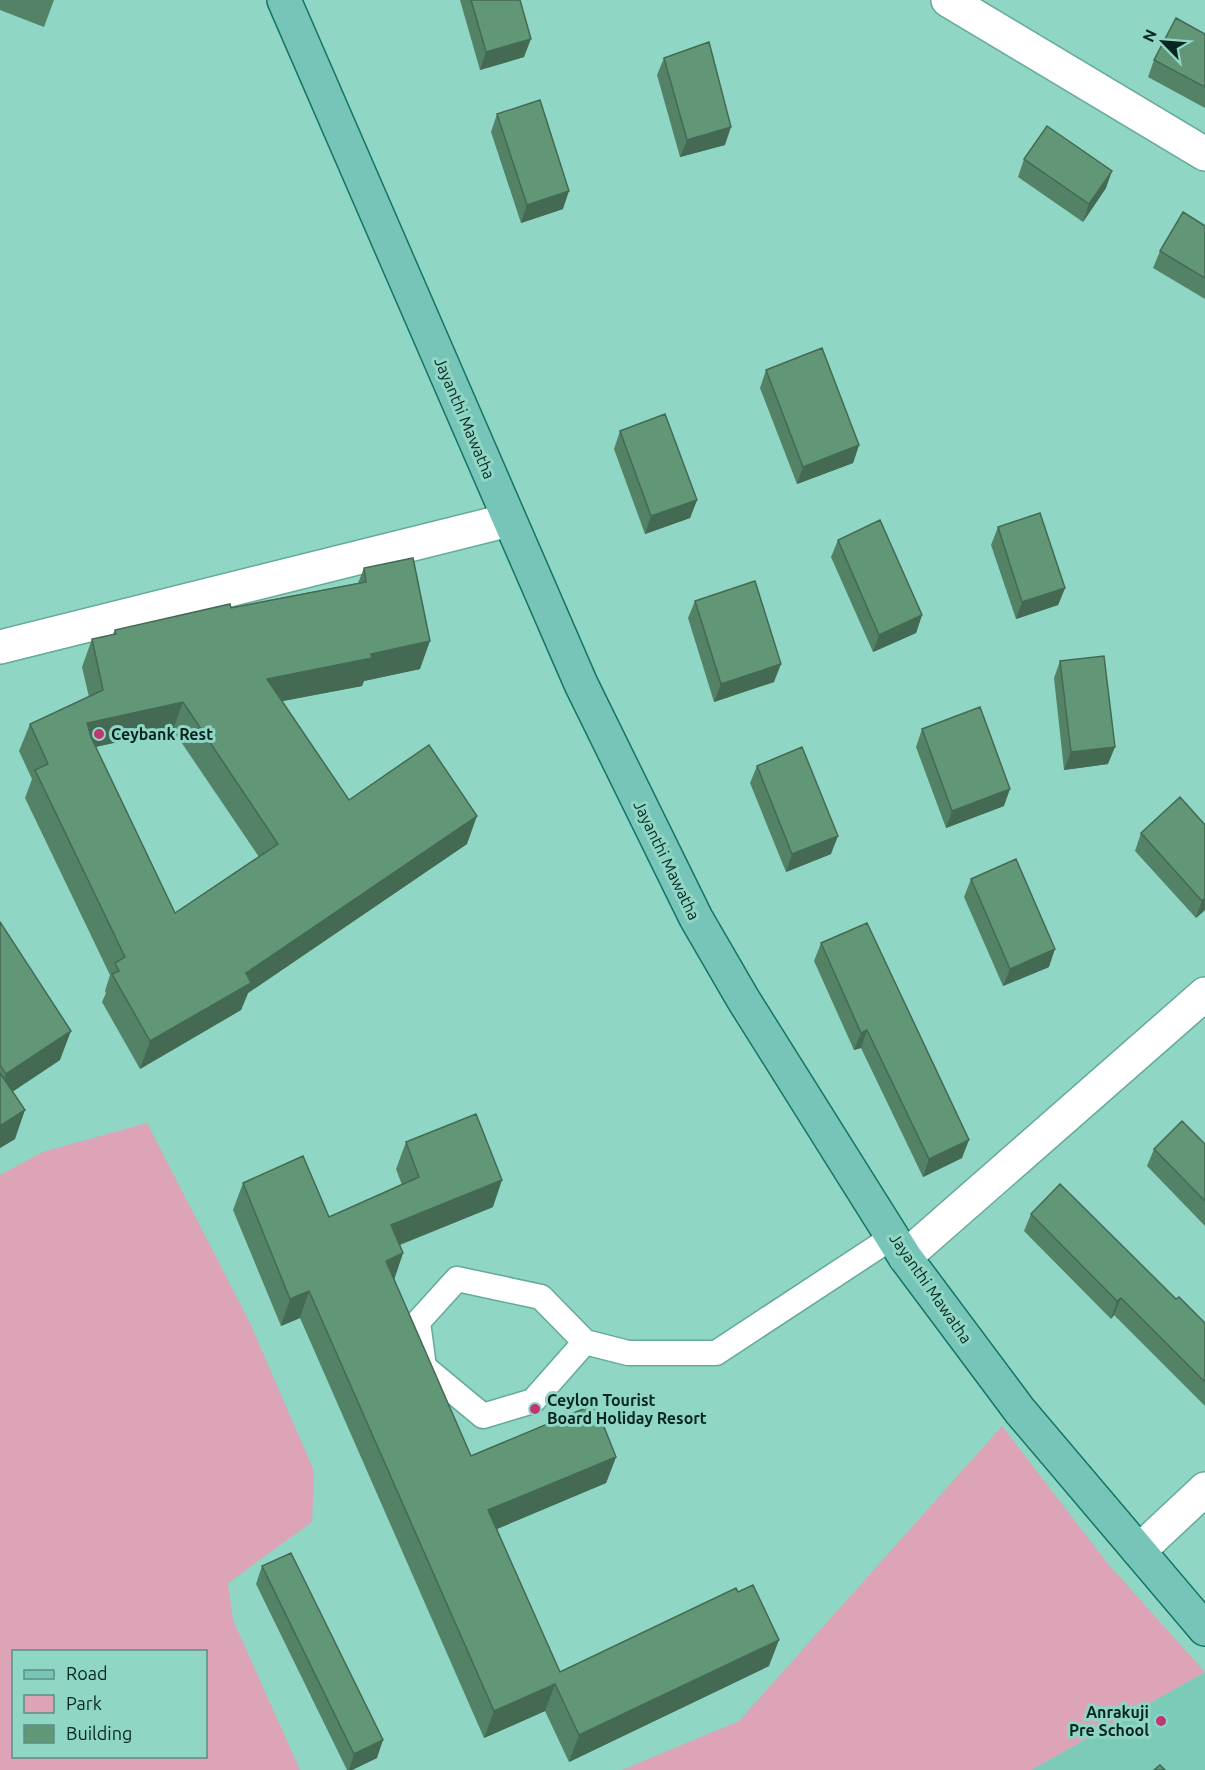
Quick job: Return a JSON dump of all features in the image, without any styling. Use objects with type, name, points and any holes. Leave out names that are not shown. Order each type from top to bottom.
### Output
[{"type":"main road","name":"Jayanthi Mawatha","points":[[284,0],[581,684],[696,918],[743,999],[900,1247],[1020,1410],[1205,1629]]},
{"type":"street","points":[[948,0],[1205,154]]},
{"type":"street","points":[[0,646],[509,520]]},
{"type":"street","points":[[900,1247],[1205,994]]},
{"type":"street","points":[[1139,1551],[1205,1489]]},
{"type":"lane","points":[[585,1342],[533,1401],[483,1416],[424,1367],[418,1322],[458,1279],[541,1297],[585,1342],[628,1353],[716,1353],[900,1247]]},
{"type":"shaded area","name":"Anrakuji Pre School","points":[[1205,1672],[1205,1770],[1031,1770]]},
{"type":"green space","points":[[147,1123],[250,1323],[314,1471],[312,1522],[228,1583],[233,1620],[300,1770],[0,1770],[0,1175],[43,1152]]},
{"type":"green space","points":[[1002,1426],[1108,1564],[1205,1672],[1031,1770],[622,1770],[739,1721]]},
{"type":"building","points":[[471,0],[520,0],[531,39],[486,52]]},
{"type":"building","points":[[1176,18],[1205,34],[1205,87],[1154,60]]},
{"type":"building","points":[[709,42],[731,127],[687,140],[664,58]]},
{"type":"building","points":[[540,100],[569,191],[527,205],[497,114]]},
{"type":"building","points":[[1047,126],[1112,171],[1089,204],[1024,159]]},
{"type":"building","points":[[1183,212],[1205,226],[1205,278],[1160,251]]},
{"type":"building","points":[[822,348],[859,445],[803,467],[766,370]]},
{"type":"building","points":[[665,414],[697,500],[651,516],[620,431]]},
{"type":"building","points":[[1040,513],[1065,588],[1022,602],[998,527]]},
{"type":"building","points":[[880,520],[922,615],[879,635],[838,540]]},
{"type":"building","points":[[413,558],[430,641],[371,654],[372,658],[267,679],[349,800],[429,745],[477,816],[246,973],[251,983],[150,1041],[112,974],[119,971],[115,963],[125,957],[35,770],[48,764],[30,724],[103,690],[92,639],[116,634],[115,630],[230,604],[231,608],[366,582],[364,568]],"holes":[[[183,702],[278,844],[175,913],[91,737],[87,723]]]},
{"type":"building","points":[[755,581],[781,664],[721,684],[695,601]]},
{"type":"building","points":[[1104,656],[1115,747],[1071,752],[1060,661]]},
{"type":"building","points":[[980,707],[1010,789],[952,811],[922,729]]},
{"type":"building","points":[[802,747],[838,836],[792,854],[757,766]]},
{"type":"building","points":[[1180,797],[1205,825],[1205,898],[1202,901],[1141,833]]},
{"type":"building","points":[[1016,859],[1055,949],[1010,969],[971,879]]},
{"type":"building","points":[[0,922],[71,1031],[6,1074],[0,1065]]},
{"type":"building","points":[[867,923],[969,1140],[929,1159],[867,1030],[861,1033],[821,943]]},
{"type":"building","points":[[0,1073],[25,1110],[0,1126]]},
{"type":"building","points":[[476,1114],[502,1180],[391,1225],[403,1253],[386,1261],[471,1456],[595,1404],[616,1457],[488,1510],[560,1672],[736,1588],[738,1592],[753,1585],[779,1640],[579,1735],[555,1684],[494,1711],[309,1291],[290,1299],[243,1183],[303,1156],[329,1217],[419,1177],[406,1142]]},
{"type":"building","points":[[1182,1121],[1205,1144],[1205,1201],[1154,1149]]},
{"type":"building","points":[[1060,1184],[1176,1299],[1179,1297],[1205,1323],[1205,1382],[1121,1298],[1117,1301],[1031,1214]]},
{"type":"building","points":[[291,1553],[383,1740],[354,1754],[262,1566]]},
{"type":"building","points":[[1160,1765],[1165,1770],[1154,1770]]},
{"type":"place","name":"Ceybank Rest","points":[[99,734]]},
{"type":"place","name":"Ceylon Tourist Board Holiday Resort","points":[[535,1409]]},
{"type":"place","name":"Anrakuji Pre School","points":[[1161,1721]]}]
